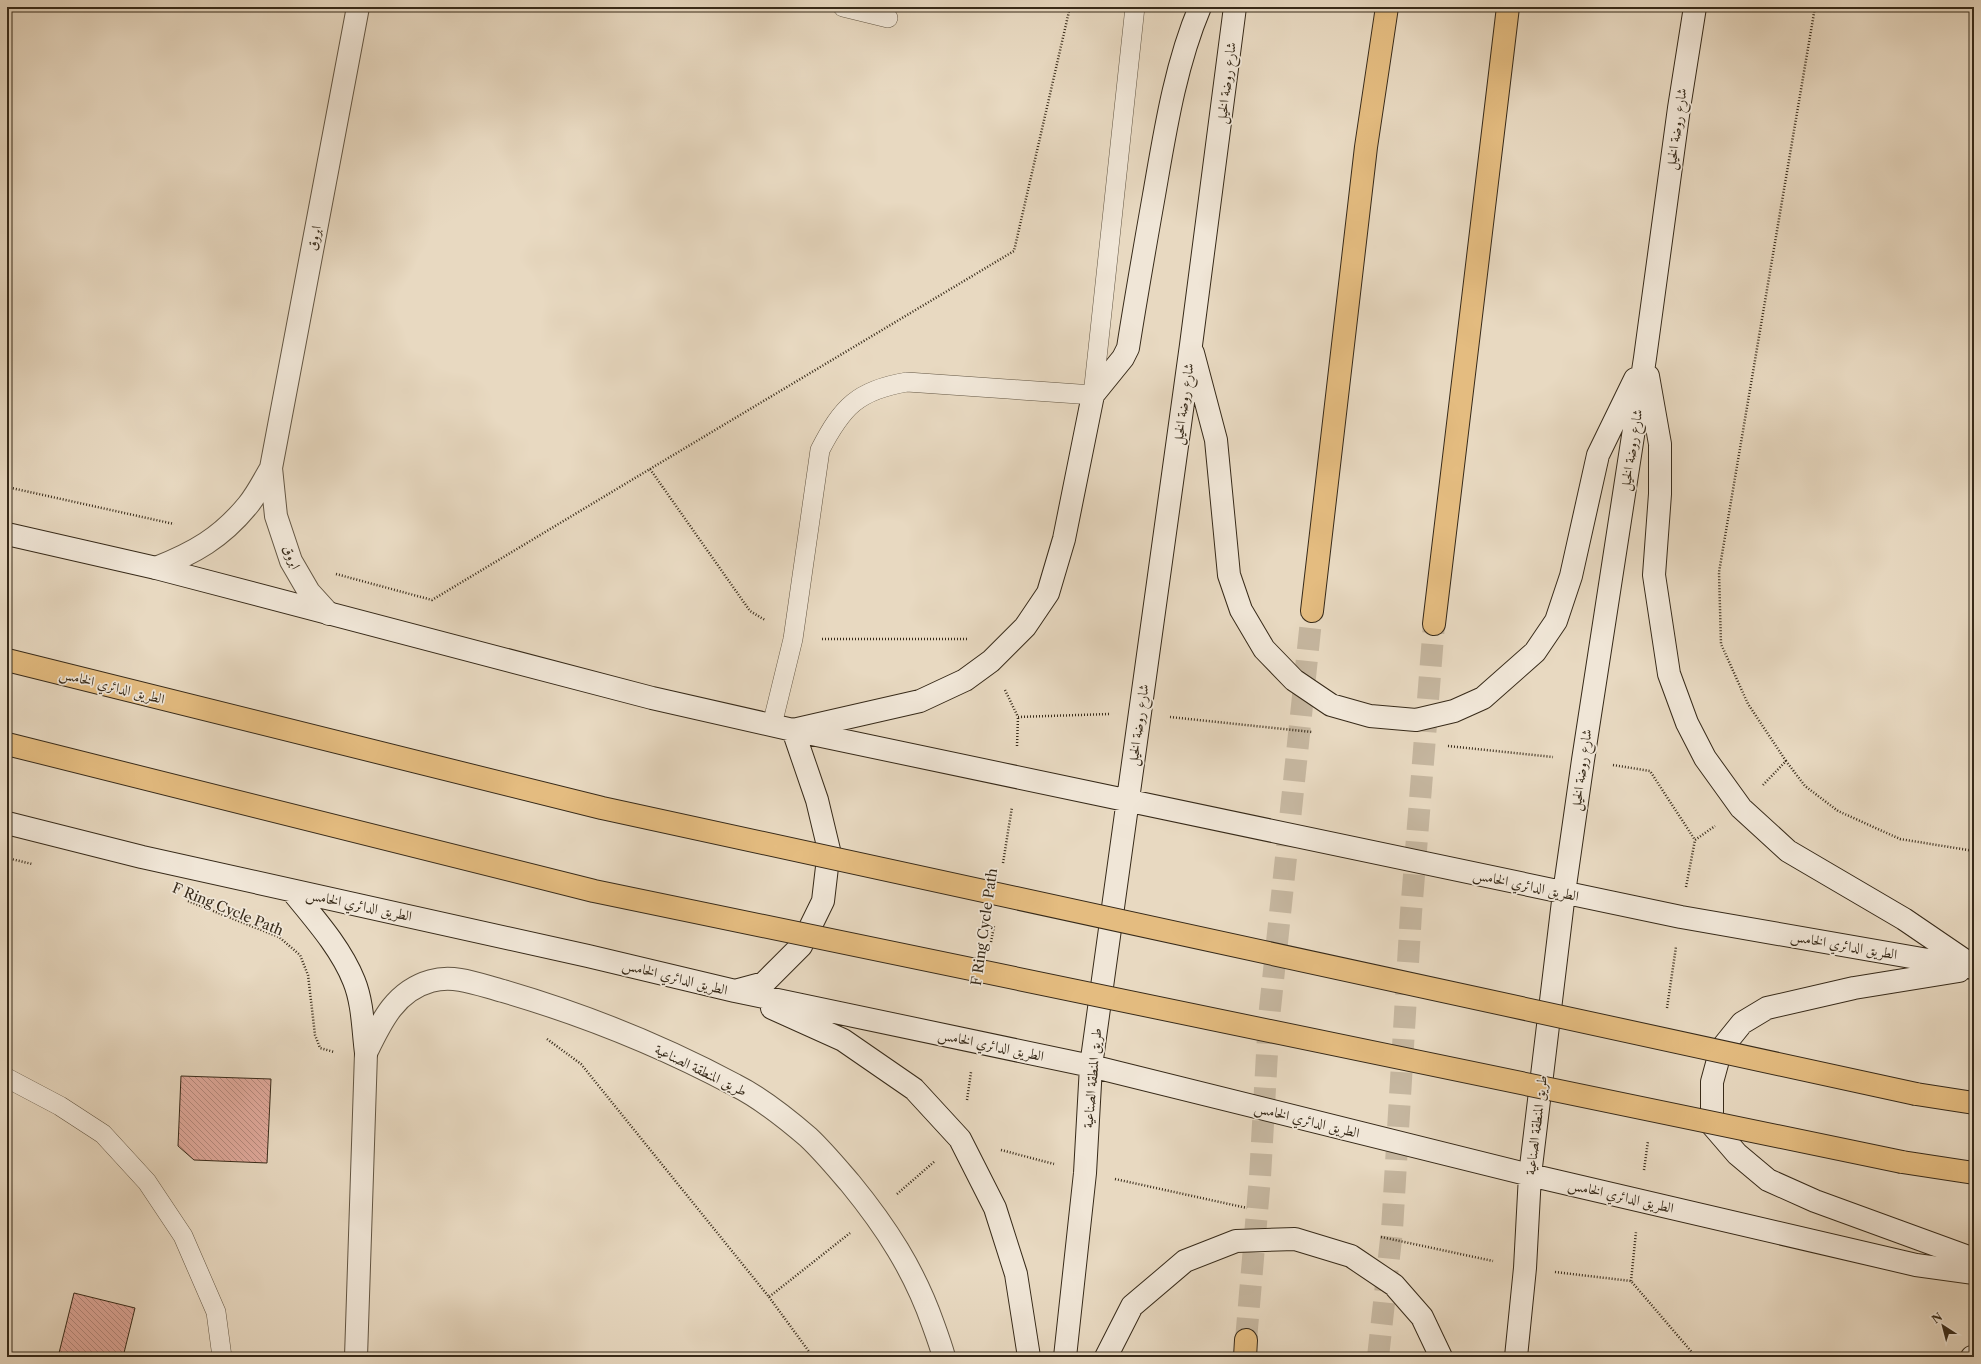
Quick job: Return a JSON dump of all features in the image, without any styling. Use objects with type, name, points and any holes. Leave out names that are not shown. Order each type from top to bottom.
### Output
[{"type":"highway","points":[[1312,611],[1366,148],[1387,7]]},
{"type":"highway","points":[[1434,624],[1508,7]]},
{"type":"highway","name":"الطريق الدائري الخامس","points":[[7,660],[602,808],[1916,1094],[1974,1103]]},
{"type":"highway","points":[[7,744],[594,891],[1902,1162],[1974,1173]]},
{"type":"street","name":"ابروق","points":[[329,614],[309,592],[291,561],[276,516],[271,468],[358,7]]},
{"type":"street","points":[[735,991],[764,983],[801,946],[823,901],[829,850],[817,800],[793,730],[920,701],[965,680],[991,661],[1025,627],[1048,593],[1064,539],[1093,395],[1123,358],[1128,348],[1161,154],[1173,95],[1188,36],[1200,7]]},
{"type":"street","name":"شارع روضة الخيل","points":[[1127,800],[1191,345],[1236,7]]},
{"type":"street","name":"شارع روضة الخيل","points":[[1564,893],[1582,760],[1645,358],[1679,108],[1696,7]]},
{"type":"street","points":[[1191,345],[1216,440],[1229,575],[1241,610],[1264,649],[1294,680],[1331,705],[1370,716],[1416,720],[1454,711],[1483,698],[1534,652],[1556,621],[1571,576],[1598,455],[1645,358]]},
{"type":"street","points":[[1645,358],[1660,444],[1660,494],[1654,575],[1669,674],[1687,723],[1705,758],[1741,808],[1788,850],[1904,919],[1974,968]]},
{"type":"street","name":"ابروق","points":[[156,568],[190,554],[220,535],[249,505],[271,468]]},
{"type":"street","name":"الطريق الدائري الخامس","points":[[7,534],[156,568],[652,698],[793,730],[1681,917],[1974,968]]},
{"type":"street","name":"طريق المنطقة الصناعية","points":[[1065,1357],[1085,1173],[1091,1066],[1127,800]]},
{"type":"street","name":"الطريق الدائري الخامس","points":[[7,823],[142,857],[588,956],[735,991],[1091,1066],[1530,1175],[1916,1265],[1974,1273]]},
{"type":"street","points":[[292,891],[343,959],[354,981],[360,1000],[366,1053],[356,1357]]},
{"type":"street","name":"طريق المنطقة الصناعية","points":[[1516,1357],[1525,1268],[1530,1175],[1564,893]]},
{"type":"street","points":[[1974,968],[1854,988],[1768,1008],[1742,1024],[1721,1049],[1712,1082],[1712,1125],[1737,1154],[1768,1180],[1815,1202],[1974,1259]]},
{"type":"street","name":"طريق المنطقة الصناعية","points":[[366,1053],[382,1020],[399,998],[416,987],[430,981],[445,978],[459,979],[542,1003],[572,1014],[645,1043],[736,1085],[771,1108],[808,1138],[840,1172],[875,1214],[899,1248],[924,1299],[944,1357]]},
{"type":"street","points":[[735,991],[843,1040],[914,1089],[960,1139],[995,1208],[1016,1274],[1029,1357]]},
{"type":"street","points":[[1106,1357],[1132,1306],[1185,1261],[1236,1241],[1295,1238],[1351,1256],[1394,1285],[1422,1317],[1441,1357]]},
{"type":"lane","points":[[843,7],[888,18]]},
{"type":"lane","points":[[772,725],[793,639],[820,450],[834,423],[859,397],[884,386],[907,382],[1093,395],[1135,7]]},
{"type":"lane","points":[[7,1078],[60,1106],[103,1134],[147,1182],[183,1236],[216,1312],[222,1357]]},
{"type":"path","points":[[650,469],[1014,251],[1070,7]]},
{"type":"path","points":[[1786,761],[1748,704],[1721,644],[1719,572],[1815,7]]},
{"type":"path","name":"F Ring Cycle Path","points":[[1002,871],[1016,777],[1018,717]]},
{"type":"path","points":[[7,858],[37,865]]},
{"type":"path","name":"F Ring Cycle Path","points":[[181,898],[279,938],[300,955],[308,975],[315,1034],[320,1048],[333,1052],[366,1053]]},
{"type":"path","name":"F Ring Cycle Path","points":[[990,949],[994,925]]},
{"type":"path","points":[[960,1139],[977,1042]]},
{"type":"path","points":[[769,1297],[813,1357]]},
{"type":"building","points":[[181,1076],[271,1079],[267,1163],[194,1160],[178,1146]]},
{"type":"building","points":[[74,1293],[135,1308],[123,1357],[58,1357]]},
{"type":"tunnel","points":[[1246,1340],[1260,1177],[1269,1018],[1312,611]]},
{"type":"tunnel","points":[[1378,1357],[1392,1230],[1411,913],[1434,624]]}]
